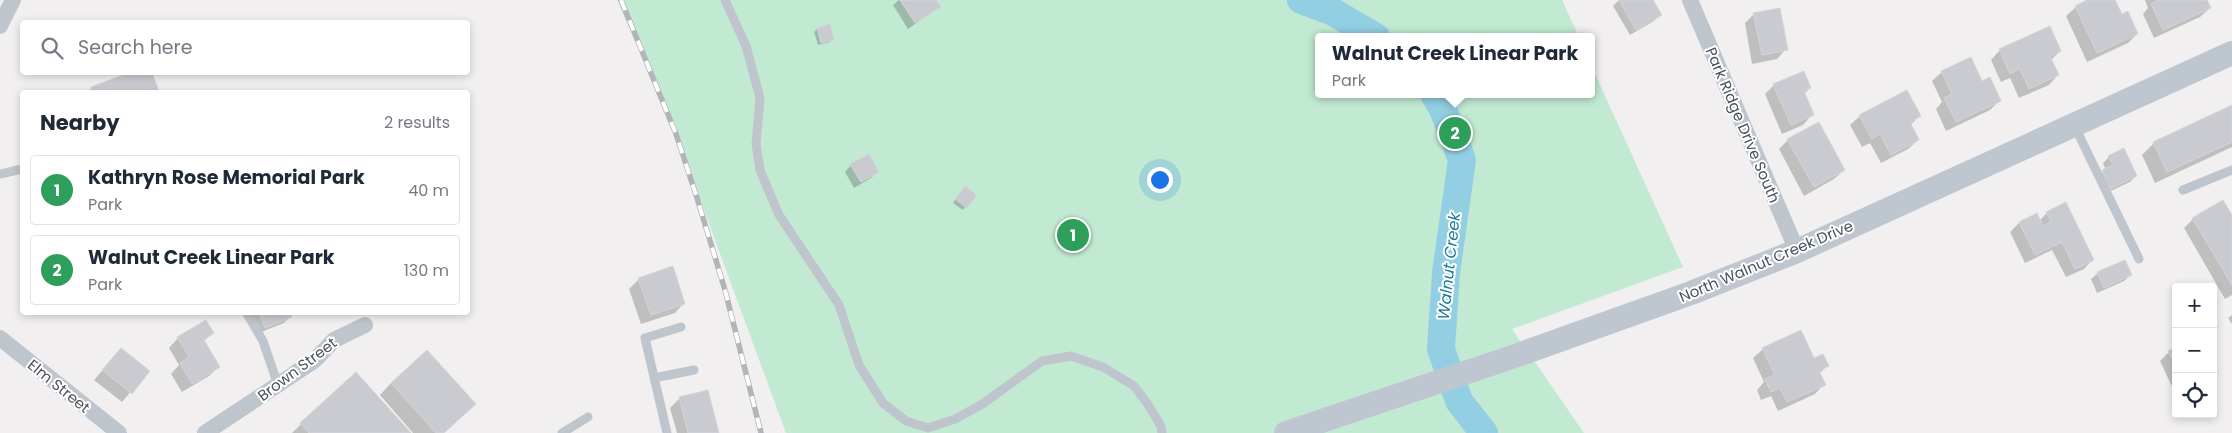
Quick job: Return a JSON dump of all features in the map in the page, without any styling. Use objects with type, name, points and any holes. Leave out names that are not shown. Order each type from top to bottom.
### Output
[{"type":"main road","name":"North Walnut Creek Drive","points":[[1286,433],[1691,293],[1797,250],[2232,53]]},
{"type":"street","points":[[0,26],[13,0]]},
{"type":"street","name":"Park Ridge Drive South","points":[[1690,0],[1797,250]]},
{"type":"street","name":"Brown Street","points":[[205,433],[315,360],[334,340],[365,325]]},
{"type":"street","name":"Elm Street","points":[[1,341],[119,433]]},
{"type":"lane","points":[[725,0],[746,46],[760,98],[756,144],[760,170],[779,215],[839,305],[859,365],[883,403],[906,421],[928,428],[955,419],[981,405],[1042,361],[1071,356],[1103,367],[1134,386],[1161,426],[1162,433]]},
{"type":"lane","points":[[2073,125],[2140,259]]},
{"type":"lane","points":[[0,174],[20,169]]},
{"type":"lane","points":[[2183,190],[2232,170]]},
{"type":"lane","points":[[248,315],[263,341],[278,385]]},
{"type":"lane","points":[[667,433],[645,338],[681,327]]},
{"type":"lane","points":[[654,378],[694,370]]},
{"type":"lane","points":[[562,433],[588,417]]},
{"type":"green space","points":[[617,0],[1562,0],[1577,33],[1315,33],[1315,98],[1595,98],[1595,74],[1683,267],[1512,329],[1584,433],[786,433],[676,134]]},
{"type":"building","points":[[900,0],[936,0],[941,7],[915,23]]},
{"type":"building","points":[[1619,0],[1653,0],[1662,15],[1636,30]]},
{"type":"building","points":[[2087,0],[2115,0],[2122,14],[2128,11],[2138,34],[2097,53],[2075,6]]},
{"type":"building","points":[[2158,0],[2207,0],[2211,8],[2163,30],[2151,4]]},
{"type":"building","points":[[1780,8],[1788,50],[1762,55],[1753,13]]},
{"type":"building","points":[[830,24],[834,40],[821,43],[817,28]]},
{"type":"building","points":[[2050,26],[2061,51],[2050,56],[2059,75],[2029,89],[2020,69],[2010,74],[1999,49]]},
{"type":"building","points":[[1971,57],[1982,81],[1990,77],[2001,101],[1956,122],[1944,98],[1952,94],[1941,71]]},
{"type":"building","points":[[1804,71],[1811,88],[1804,91],[1814,115],[1791,125],[1773,84]]},
{"type":"building","points":[[123,75],[153,75],[158,90],[92,90],[91,87]]},
{"type":"building","points":[[1907,90],[1921,116],[1910,122],[1919,140],[1891,155],[1880,134],[1872,139],[1859,115]]},
{"type":"building","points":[[2232,105],[2232,142],[2167,172],[2153,142]]},
{"type":"building","points":[[1819,122],[1845,170],[1814,187],[1787,139]]},
{"type":"building","points":[[2124,148],[2137,176],[2110,189],[2102,170],[2113,165],[2108,156]]},
{"type":"building","points":[[869,154],[879,172],[861,182],[850,164]]},
{"type":"building","points":[[965,186],[977,195],[967,208],[955,199]]},
{"type":"building","points":[[2223,200],[2232,215],[2232,285],[2192,218]]},
{"type":"building","points":[[2066,202],[2094,260],[2075,269],[2062,242],[2035,255],[2019,222],[2037,213],[2043,226],[2051,222],[2046,212]]},
{"type":"building","points":[[2125,260],[2132,275],[2104,288],[2097,272]]},
{"type":"building","points":[[673,266],[685,304],[651,315],[638,278]]},
{"type":"building","points":[[260,315],[291,315],[292,317],[265,328]]},
{"type":"building","points":[[206,320],[214,333],[204,340],[220,367],[192,384],[180,363],[189,357],[177,337]]},
{"type":"building","points":[[1801,330],[1814,358],[1823,354],[1829,366],[1819,371],[1826,385],[1787,402],[1780,388],[1771,392],[1765,379],[1775,375],[1762,348]]},
{"type":"building","points":[[121,348],[150,371],[132,394],[102,370]]},
{"type":"building","points":[[2172,349],[2172,358],[2168,351]]},
{"type":"building","points":[[427,350],[476,404],[444,433],[436,433],[391,383]]},
{"type":"building","points":[[356,372],[411,433],[309,433],[300,423]]},
{"type":"building","points":[[708,390],[719,433],[688,433],[679,397]]},
{"type":"waterway","name":"Walnut Creek","points":[[1301,0],[1333,12],[1369,33]]},
{"type":"waterway","name":"Walnut Creek","points":[[1436,98],[1443,109],[1462,160],[1446,273],[1441,349],[1459,401],[1484,433]]},
{"type":"railway","points":[[621,0],[676,134],[697,198],[725,290],[761,433]]},
{"type":"place","name":"Walnut Creek Linear Park","points":[[1455,133]]},
{"type":"place","name":"Kathryn Rose Memorial Park","points":[[1073,235]]}]
